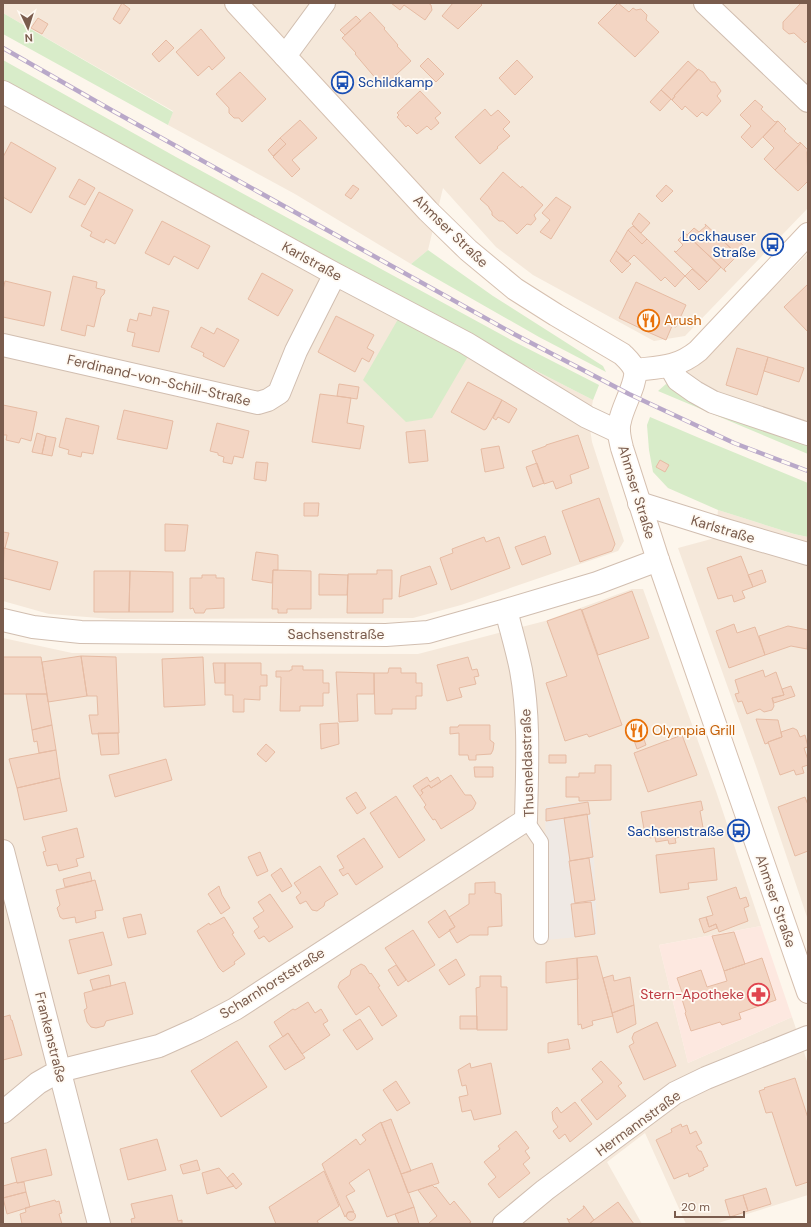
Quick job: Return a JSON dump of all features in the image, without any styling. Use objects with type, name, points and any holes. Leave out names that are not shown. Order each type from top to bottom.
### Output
[{"type":"street","name":"Ahmser Straße","points":[[236,3],[428,211],[468,250],[516,289],[556,315],[622,354],[635,370],[634,379],[619,421],[619,432],[622,448],[658,560],[808,992]]},
{"type":"street","points":[[285,56],[324,3]]},
{"type":"street","points":[[705,3],[808,101]]},
{"type":"street","name":"Karlstraße","points":[[3,92],[335,274],[466,343],[587,417],[619,432]]},
{"type":"street","points":[[635,370],[670,366],[688,359],[698,351],[808,234]]},
{"type":"street","name":"Ferdinand-von-Schill-Straße","points":[[3,345],[258,402],[268,400],[279,393],[296,351],[335,274]]},
{"type":"street","points":[[670,366],[678,380],[695,392],[714,402],[808,434]]},
{"type":"street","name":"Karlstraße","points":[[639,503],[808,554]]},
{"type":"street","name":"Sachsenstraße","points":[[3,620],[33,627],[81,632],[386,634],[428,632],[597,583],[658,560]]},
{"type":"street","name":"Thusneldastraße","points":[[506,610],[521,670],[526,709],[528,755],[526,820]]},
{"type":"street","name":"Scharnhorststraße","points":[[3,1112],[38,1084],[59,1071],[159,1046],[197,1029],[235,1009],[526,820]]},
{"type":"street","name":"Frankenstraße","points":[[3,851],[99,1224]]},
{"type":"street","name":"Hermannstraße","points":[[504,1224],[545,1190],[675,1093],[706,1078],[808,1037]]},
{"type":"lane","name":"Thusneldastraße","points":[[526,820],[541,842],[541,937]]},
{"type":"shaded area","points":[[3,3],[808,3],[808,208],[685,336],[654,341],[533,275],[496,247],[443,188],[428,250],[411,264],[295,194],[168,125],[173,111],[3,13]]},
{"type":"shaded area","points":[[3,80],[169,172],[408,300],[470,353],[478,341],[593,400],[589,422],[592,442],[624,541],[618,551],[461,605],[413,618],[112,619],[49,614],[3,601]]},
{"type":"shaded area","points":[[808,253],[808,440],[694,400],[666,384],[715,348]]},
{"type":"shaded area","points":[[718,510],[808,537],[808,920],[757,769],[678,548],[715,538]]},
{"type":"shaded area","points":[[632,589],[643,589],[716,791],[761,926],[659,945],[688,1063],[792,1017],[808,1064],[808,1195],[715,1224],[686,1224],[645,1133],[607,1162],[642,1224],[3,1224],[3,638],[72,653],[418,654],[545,621]]},
{"type":"shaded area","points":[[589,801],[594,858],[597,935],[547,940],[545,807]]},
{"type":"shaded area","points":[[761,926],[792,1017],[688,1063],[659,945]]},
{"type":"green space","points":[[3,13],[173,112],[168,125],[3,34]]},
{"type":"green space","points":[[3,60],[176,157],[513,341],[599,385],[593,400],[478,341],[408,300],[169,172],[3,80]]},
{"type":"green space","points":[[428,250],[493,296],[603,366],[606,372],[539,337],[411,264]]},
{"type":"green space","points":[[401,314],[470,353],[432,418],[406,422],[363,380]]},
{"type":"green space","points":[[666,384],[694,400],[808,440],[808,454],[658,391]]},
{"type":"green space","points":[[650,417],[808,483],[808,537],[718,510],[668,488],[653,472],[647,425]]},
{"type":"building","points":[[122,3],[130,9],[120,24],[113,19]]},
{"type":"building","points":[[391,3],[428,3],[431,5],[432,10],[425,20],[404,5],[400,10]]},
{"type":"building","points":[[453,3],[480,3],[482,5],[458,29],[442,16]]},
{"type":"building","points":[[618,3],[629,12],[633,8],[636,10],[641,9],[647,15],[646,20],[659,32],[635,57],[598,23]]},
{"type":"building","points":[[801,3],[808,3],[808,40],[805,43],[794,33],[789,34],[783,29],[783,22]]},
{"type":"building","points":[[370,12],[385,28],[384,29],[398,45],[397,46],[411,61],[383,87],[342,38]]},
{"type":"building","points":[[356,16],[361,21],[345,35],[340,30]]},
{"type":"building","points":[[38,18],[48,24],[42,34],[31,28]]},
{"type":"building","points":[[201,29],[225,58],[212,70],[209,66],[198,76],[176,52]]},
{"type":"building","points":[[166,40],[174,48],[159,62],[152,54]]},
{"type":"building","points":[[428,58],[444,74],[436,82],[420,66]]},
{"type":"building","points":[[517,60],[533,77],[515,95],[499,78]]},
{"type":"building","points":[[688,61],[698,70],[672,100],[661,90]]},
{"type":"building","points":[[698,69],[703,72],[711,82],[715,82],[721,91],[717,96],[721,101],[707,116],[702,112],[697,117],[685,106],[682,110],[672,100]]},
{"type":"building","points":[[240,72],[266,99],[242,122],[239,118],[234,118],[229,113],[229,108],[216,94]]},
{"type":"building","points":[[661,90],[671,99],[660,111],[650,102]]},
{"type":"building","points":[[420,91],[441,113],[435,118],[439,123],[431,130],[427,126],[417,134],[408,125],[406,127],[397,117],[399,115],[397,113]]},
{"type":"building","points":[[755,100],[763,107],[761,109],[775,122],[778,121],[752,148],[741,137],[751,126],[740,115]]},
{"type":"building","points":[[485,109],[491,116],[498,110],[510,122],[503,129],[510,136],[480,164],[455,137]]},
{"type":"building","points":[[300,120],[317,138],[292,160],[300,169],[292,177],[273,157],[286,144],[280,138]]},
{"type":"building","points":[[778,121],[786,129],[784,131],[798,144],[800,142],[801,143],[775,170],[764,159],[774,148],[763,137]]},
{"type":"building","points":[[280,138],[286,144],[273,156],[268,150]]},
{"type":"building","points":[[11,142],[56,168],[31,213],[3,197],[3,157]]},
{"type":"building","points":[[801,143],[808,150],[808,181],[798,191],[775,170]]},
{"type":"building","points":[[503,172],[521,188],[522,186],[543,205],[534,215],[536,219],[531,225],[527,224],[517,234],[503,221],[499,221],[492,215],[489,207],[480,199]]},
{"type":"building","points":[[79,179],[95,188],[85,205],[69,197]]},
{"type":"building","points":[[353,185],[359,189],[351,199],[345,195]]},
{"type":"building","points":[[666,185],[673,191],[662,202],[656,196]]},
{"type":"building","points":[[99,192],[133,210],[115,244],[106,239],[104,243],[90,236],[92,232],[81,226]]},
{"type":"building","points":[[556,197],[571,207],[551,239],[540,232],[550,220],[542,213]]},
{"type":"building","points":[[639,213],[650,223],[641,233],[632,224]]},
{"type":"building","points":[[162,221],[210,246],[198,269],[174,256],[169,265],[145,253]]},
{"type":"building","points":[[705,224],[738,255],[724,269],[726,272],[687,235],[694,228],[699,232],[706,226]]},
{"type":"building","points":[[633,226],[647,239],[642,244],[628,230]]},
{"type":"building","points":[[628,230],[642,244],[647,239],[685,276],[675,287],[665,277],[661,281],[634,255],[627,262],[616,251]]},
{"type":"building","points":[[685,233],[721,267],[707,282],[674,251],[676,252],[683,245],[678,240]]},
{"type":"building","points":[[730,233],[745,247],[738,255],[723,241]]},
{"type":"building","points":[[616,251],[631,264],[622,273],[610,261]]},
{"type":"building","points":[[692,269],[707,282],[699,290],[685,276]]},
{"type":"building","points":[[262,273],[293,290],[278,316],[248,299]]},
{"type":"building","points":[[73,276],[97,282],[96,288],[105,290],[101,297],[94,327],[87,325],[85,336],[61,330]]},
{"type":"building","points":[[5,281],[51,292],[44,326],[3,317],[3,290]]},
{"type":"building","points":[[636,282],[686,305],[676,327],[672,326],[666,340],[619,318]]},
{"type":"building","points":[[808,284],[808,332],[784,307]]},
{"type":"building","points":[[153,307],[169,311],[159,352],[132,346],[135,333],[127,331],[130,319],[137,321],[139,313],[151,316]]},
{"type":"building","points":[[336,316],[374,335],[367,348],[374,352],[369,362],[362,358],[355,372],[318,352]]},
{"type":"building","points":[[201,327],[214,334],[217,328],[239,340],[224,367],[203,356],[204,353],[191,347]]},
{"type":"building","points":[[737,348],[768,357],[757,395],[726,385]]},
{"type":"building","points":[[768,357],[804,368],[799,382],[764,371]]},
{"type":"building","points":[[468,382],[502,400],[486,429],[484,430],[451,412]]},
{"type":"building","points":[[339,384],[359,387],[357,399],[337,396]]},
{"type":"building","points":[[320,394],[351,398],[347,423],[364,426],[360,449],[312,442]]},
{"type":"building","points":[[502,400],[517,409],[509,423],[498,417],[496,420],[493,418]]},
{"type":"building","points":[[3,405],[37,412],[31,441],[21,438],[19,443],[6,440],[7,435],[3,435]]},
{"type":"building","points":[[124,410],[173,421],[167,449],[117,439]]},
{"type":"building","points":[[66,418],[99,426],[93,454],[82,452],[81,457],[68,454],[69,450],[59,447]]},
{"type":"building","points":[[217,423],[249,431],[243,458],[234,456],[232,464],[223,462],[224,457],[218,455],[218,453],[210,451]]},
{"type":"building","points":[[425,430],[428,461],[409,463],[406,432]]},
{"type":"building","points":[[37,433],[46,436],[42,454],[32,452]]},
{"type":"building","points":[[578,435],[589,468],[570,475],[572,483],[556,489],[553,481],[544,484],[532,451]]},
{"type":"building","points":[[46,436],[56,438],[52,456],[42,454]]},
{"type":"building","points":[[499,446],[504,468],[485,472],[481,449]]},
{"type":"building","points":[[660,460],[669,465],[665,472],[656,467]]},
{"type":"building","points":[[256,462],[268,463],[266,481],[254,479]]},
{"type":"building","points":[[537,463],[544,483],[533,487],[526,467]]},
{"type":"building","points":[[599,498],[615,544],[612,551],[580,562],[562,511]]},
{"type":"building","points":[[304,503],[319,503],[318,516],[304,516]]},
{"type":"building","points":[[165,524],[188,525],[185,551],[165,551]]},
{"type":"building","points":[[3,532],[9,533],[3,551]]},
{"type":"building","points":[[545,536],[551,554],[522,565],[515,547]]},
{"type":"building","points":[[484,537],[486,542],[499,537],[510,568],[451,590],[440,558],[453,553],[452,549]]},
{"type":"building","points":[[4,548],[58,562],[50,590],[3,578]]},
{"type":"building","points":[[256,552],[278,555],[278,570],[273,570],[272,583],[252,580]]},
{"type":"building","points":[[741,556],[753,587],[742,591],[745,598],[734,602],[732,595],[718,599],[707,568]]},
{"type":"building","points":[[430,566],[437,584],[399,597],[401,576]]},
{"type":"building","points":[[273,570],[311,571],[311,609],[287,609],[287,613],[278,613],[278,609],[272,609]]},
{"type":"building","points":[[377,570],[392,570],[392,599],[383,599],[383,613],[347,613],[348,574],[377,574]]},
{"type":"building","points":[[762,570],[766,582],[753,587],[748,575]]},
{"type":"building","points":[[94,571],[130,571],[129,612],[94,612]]},
{"type":"building","points":[[130,571],[173,572],[173,612],[129,612]]},
{"type":"building","points":[[319,574],[348,575],[347,595],[319,595]]},
{"type":"building","points":[[202,575],[216,575],[216,578],[224,578],[224,608],[206,609],[204,613],[195,613],[193,608],[190,609],[190,578],[202,578]]},
{"type":"building","points":[[632,591],[649,638],[598,655],[582,610]]},
{"type":"building","points":[[581,609],[622,725],[589,737],[587,734],[565,741],[546,683],[567,676],[547,621]]},
{"type":"building","points":[[734,624],[737,633],[755,627],[765,655],[729,668],[716,631]]},
{"type":"building","points":[[788,626],[808,630],[807,649],[791,646],[765,655],[759,636]]},
{"type":"building","points":[[81,656],[116,657],[119,733],[92,734],[89,715],[98,715],[97,696],[87,696]]},
{"type":"building","points":[[81,656],[87,696],[48,702],[42,662]]},
{"type":"building","points":[[3,657],[41,657],[47,694],[3,694]]},
{"type":"building","points":[[203,657],[205,705],[164,707],[162,659]]},
{"type":"building","points":[[468,657],[472,670],[477,669],[479,676],[474,677],[476,684],[459,688],[462,697],[447,701],[437,665]]},
{"type":"building","points":[[213,663],[225,663],[225,683],[215,683]]},
{"type":"building","points":[[225,663],[261,663],[261,675],[267,675],[267,686],[260,686],[260,700],[244,699],[244,712],[233,712],[233,695],[225,695]]},
{"type":"building","points":[[292,666],[303,666],[303,670],[323,670],[323,683],[329,683],[329,693],[323,693],[323,706],[300,706],[300,711],[280,711],[281,677],[276,677],[276,671],[290,671],[292,670]]},
{"type":"building","points":[[389,668],[401,668],[401,673],[416,673],[416,683],[422,683],[422,696],[416,696],[416,709],[392,709],[392,714],[375,714],[374,673],[388,673]]},
{"type":"building","points":[[763,670],[765,677],[776,672],[784,695],[772,698],[774,706],[772,710],[764,712],[760,709],[747,714],[742,701],[738,702],[735,694],[739,693],[735,680]]},
{"type":"building","points":[[336,672],[374,673],[374,694],[357,694],[358,721],[339,722]]},
{"type":"building","points":[[791,686],[795,696],[774,703],[772,698],[784,695],[782,689]]},
{"type":"building","points":[[26,694],[47,694],[52,725],[32,730]]},
{"type":"building","points":[[756,719],[778,720],[782,737],[765,744]]},
{"type":"building","points":[[637,720],[646,745],[637,749],[628,723]]},
{"type":"building","points":[[338,723],[339,744],[321,749],[320,724]]},
{"type":"building","points":[[52,725],[56,750],[39,753],[37,741],[34,742],[32,730]]},
{"type":"building","points":[[459,725],[490,725],[490,740],[494,743],[491,754],[476,755],[476,760],[469,760],[468,755],[459,755],[459,733],[450,734],[450,727],[458,727]]},
{"type":"building","points":[[793,728],[797,730],[800,737],[805,735],[808,747],[804,748],[808,765],[802,767],[804,773],[796,775],[794,770],[780,775],[768,742],[782,737],[781,732]]},
{"type":"building","points":[[98,733],[118,733],[119,754],[101,755]]},
{"type":"building","points":[[682,735],[697,775],[648,792],[634,753]]},
{"type":"building","points":[[266,744],[275,752],[266,762],[257,754]]},
{"type":"building","points":[[56,750],[60,778],[17,788],[9,759]]},
{"type":"building","points":[[549,755],[566,755],[566,763],[549,763]]},
{"type":"building","points":[[166,759],[172,780],[115,797],[109,775]]},
{"type":"building","points":[[595,765],[611,765],[611,800],[579,801],[579,797],[566,797],[566,777],[579,777],[579,773],[595,773]]},
{"type":"building","points":[[474,767],[493,767],[493,777],[475,777]]},
{"type":"building","points":[[451,775],[465,795],[471,795],[476,803],[473,809],[441,829],[435,819],[433,820],[424,807],[426,805],[420,796],[423,793],[421,790],[429,785],[431,788]]},
{"type":"building","points":[[427,777],[430,782],[438,777],[441,782],[431,788],[429,785],[421,790],[423,793],[420,796],[413,786]]},
{"type":"building","points":[[60,778],[67,811],[24,820],[17,788]]},
{"type":"building","points":[[356,792],[366,808],[357,814],[346,798]]},
{"type":"building","points":[[396,796],[425,840],[399,858],[370,813]]},
{"type":"building","points":[[805,797],[808,805],[808,851],[795,856],[778,807]]},
{"type":"building","points":[[701,801],[703,810],[700,811],[704,833],[675,838],[676,843],[669,844],[668,840],[656,842],[655,837],[650,838],[649,828],[644,829],[641,812]]},
{"type":"building","points":[[588,802],[590,814],[546,821],[546,809]]},
{"type":"building","points":[[587,814],[593,857],[570,861],[564,818]]},
{"type":"building","points":[[77,828],[84,857],[76,859],[78,866],[59,871],[57,864],[47,866],[43,852],[46,851],[42,837]]},
{"type":"building","points":[[364,838],[383,867],[356,885],[348,873],[343,876],[339,870],[344,868],[337,856]]},
{"type":"building","points":[[714,848],[717,880],[688,883],[689,889],[660,893],[656,855]]},
{"type":"building","points":[[260,852],[268,871],[257,876],[248,857]]},
{"type":"building","points":[[589,858],[595,900],[575,903],[569,861]]},
{"type":"building","points":[[320,866],[338,894],[325,902],[324,906],[317,911],[312,910],[306,901],[300,904],[296,897],[301,893],[294,883]]},
{"type":"building","points":[[281,868],[292,886],[282,892],[271,875]]},
{"type":"building","points":[[90,872],[92,881],[65,887],[63,879]]},
{"type":"building","points":[[95,880],[103,910],[95,911],[96,918],[76,923],[75,917],[63,919],[60,917],[57,908],[60,905],[56,890]]},
{"type":"building","points":[[495,882],[495,893],[501,894],[502,926],[488,927],[488,935],[470,935],[457,943],[449,930],[455,927],[449,917],[469,904],[469,894],[475,894],[475,883]]},
{"type":"building","points":[[219,886],[222,895],[230,908],[221,914],[208,894]]},
{"type":"building","points":[[736,887],[740,899],[746,897],[749,906],[744,908],[748,921],[719,932],[716,924],[709,927],[706,917],[713,915],[707,897]]},
{"type":"building","points":[[270,894],[293,927],[269,942],[264,936],[259,939],[254,931],[259,927],[253,918],[264,911],[258,902]]},
{"type":"building","points":[[591,902],[595,934],[575,937],[571,904]]},
{"type":"building","points":[[445,910],[455,927],[439,938],[428,922]]},
{"type":"building","points":[[141,914],[146,934],[128,938],[123,918]]},
{"type":"building","points":[[224,917],[234,933],[232,934],[245,954],[234,962],[235,964],[223,972],[219,968],[197,931],[209,923],[210,925]]},
{"type":"building","points":[[706,917],[709,927],[716,924],[717,928],[704,933],[699,919]]},
{"type":"building","points":[[413,930],[435,965],[408,982],[385,948]]},
{"type":"building","points":[[103,932],[112,965],[78,974],[69,940]]},
{"type":"building","points":[[734,932],[745,964],[724,971],[712,936]]},
{"type":"building","points":[[597,956],[613,1016],[592,1021],[593,1025],[582,1029],[581,1024],[578,1025],[577,958]]},
{"type":"building","points":[[577,958],[578,979],[546,983],[546,962]]},
{"type":"building","points":[[762,958],[776,1000],[739,1013],[741,1019],[722,1025],[720,1022],[691,1031],[681,996],[683,995],[677,978],[701,970],[707,987],[727,981],[724,971]]},
{"type":"building","points":[[456,959],[465,975],[449,985],[439,970]]},
{"type":"building","points":[[361,964],[365,966],[380,986],[378,987],[397,1016],[382,1026],[369,1006],[356,1015],[338,987],[340,982],[350,975],[351,970]]},
{"type":"building","points":[[396,965],[406,980],[398,986],[388,970]]},
{"type":"building","points":[[109,975],[111,986],[93,990],[90,980]]},
{"type":"building","points":[[613,975],[614,981],[630,977],[634,1005],[612,1013],[603,978]]},
{"type":"building","points":[[480,976],[501,976],[501,987],[507,987],[507,1030],[477,1030],[476,988],[480,987]]},
{"type":"building","points":[[125,982],[133,1014],[106,1021],[104,1026],[96,1028],[91,1027],[87,1022],[84,1010],[87,1008],[84,993]]},
{"type":"building","points":[[308,1002],[315,1013],[321,1009],[328,1021],[323,1024],[330,1035],[302,1054],[288,1033],[283,1037],[274,1022],[293,1009],[295,1010]]},
{"type":"building","points":[[634,1005],[636,1024],[617,1033],[612,1013]]},
{"type":"building","points":[[10,1015],[22,1055],[3,1060],[3,1017]]},
{"type":"building","points":[[460,1016],[477,1016],[477,1029],[460,1029]]},
{"type":"building","points":[[360,1019],[373,1039],[357,1050],[343,1030]]},
{"type":"building","points":[[657,1022],[676,1066],[644,1080],[629,1046],[634,1043],[632,1038],[634,1033]]},
{"type":"building","points":[[288,1033],[305,1058],[285,1070],[269,1046]]},
{"type":"building","points":[[568,1039],[570,1049],[548,1053],[548,1043]]},
{"type":"building","points":[[237,1041],[267,1087],[221,1117],[191,1071]]},
{"type":"building","points":[[601,1061],[622,1083],[618,1086],[626,1096],[597,1120],[581,1100],[603,1082],[592,1069]]},
{"type":"building","points":[[470,1063],[471,1068],[491,1063],[501,1114],[474,1120],[471,1110],[462,1112],[459,1097],[468,1095],[466,1085],[462,1086],[458,1070]]},
{"type":"building","points":[[795,1078],[808,1118],[808,1182],[796,1186],[772,1112],[766,1113],[759,1091]]},
{"type":"building","points":[[396,1081],[410,1103],[397,1111],[383,1090]]},
{"type":"building","points":[[575,1102],[592,1124],[570,1142],[565,1134],[559,1139],[553,1131],[558,1127],[553,1120],[552,1112],[557,1107],[561,1113]]},
{"type":"building","points":[[391,1119],[411,1171],[401,1174],[381,1123]]},
{"type":"building","points":[[381,1122],[414,1207],[387,1217],[369,1169],[349,1183],[355,1191],[346,1196],[354,1212],[348,1212],[345,1217],[322,1164],[356,1139],[360,1145],[366,1140],[362,1135]]},
{"type":"building","points":[[681,1124],[682,1127],[687,1125],[690,1134],[696,1131],[702,1143],[696,1146],[699,1151],[701,1151],[708,1166],[703,1168],[704,1170],[689,1177],[688,1173],[674,1179],[656,1140],[672,1132],[671,1129]]},
{"type":"building","points":[[516,1131],[529,1148],[525,1151],[530,1158],[523,1164],[530,1173],[499,1198],[488,1184],[496,1177],[484,1162],[500,1149],[498,1146]]},
{"type":"building","points":[[157,1139],[166,1170],[128,1180],[120,1149]]},
{"type":"building","points":[[46,1149],[52,1175],[17,1183],[11,1158]]},
{"type":"building","points":[[197,1160],[200,1170],[183,1174],[180,1165]]},
{"type":"building","points":[[432,1163],[439,1183],[408,1193],[401,1174]]},
{"type":"building","points":[[219,1168],[234,1186],[207,1194],[202,1173]]},
{"type":"building","points":[[324,1171],[339,1206],[317,1221],[319,1224],[276,1224],[269,1207]]},
{"type":"building","points":[[233,1173],[242,1184],[236,1189],[227,1178]]},
{"type":"building","points":[[17,1182],[24,1182],[26,1192],[3,1198],[3,1186]]},
{"type":"building","points":[[432,1185],[435,1188],[436,1187],[450,1205],[454,1201],[471,1222],[468,1224],[430,1224],[429,1223],[437,1216],[418,1190]]},
{"type":"building","points":[[766,1188],[771,1204],[748,1211],[743,1195]]},
{"type":"building","points":[[26,1192],[30,1207],[7,1214],[3,1198]]},
{"type":"building","points":[[172,1195],[178,1221],[182,1220],[182,1224],[132,1224],[131,1219],[135,1218],[131,1204]]},
{"type":"building","points":[[743,1195],[748,1211],[730,1217],[725,1200]]},
{"type":"building","points":[[55,1200],[56,1202],[59,1201],[62,1213],[59,1214],[62,1224],[22,1224],[20,1214],[26,1212],[25,1208]]},
{"type":"building","points":[[618,1202],[634,1224],[589,1224],[594,1220]]},
{"type":"building","points":[[583,1206],[594,1220],[589,1224],[570,1224],[567,1218],[569,1220],[584,1208]]},
{"type":"building","points":[[414,1207],[419,1224],[399,1224],[395,1214]]},
{"type":"building","points":[[349,1212],[353,1212],[355,1216],[353,1220],[349,1220],[347,1218],[347,1214]]},
{"type":"railway","points":[[3,48],[113,111],[514,334],[629,394],[734,443],[808,471]]},
{"type":"place","name":"Schildkamp","points":[[343,82]]},
{"type":"place","name":"Lockhauser Straße","points":[[772,244]]},
{"type":"place","name":"Arush","points":[[649,320]]},
{"type":"place","name":"Olympia Grill","points":[[636,730]]},
{"type":"place","name":"Sachsenstraße","points":[[739,831]]},
{"type":"place","name":"Stern-Apotheke","points":[[759,994]]}]
